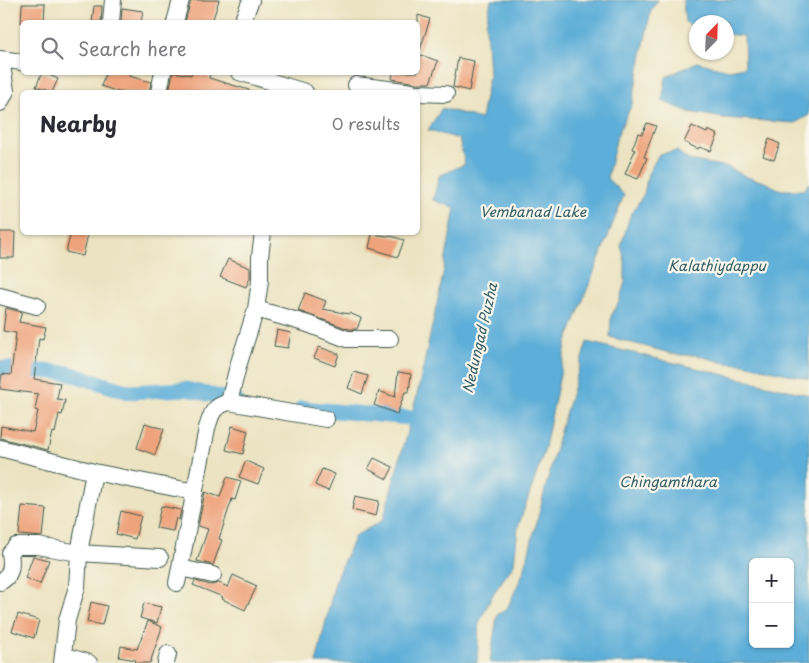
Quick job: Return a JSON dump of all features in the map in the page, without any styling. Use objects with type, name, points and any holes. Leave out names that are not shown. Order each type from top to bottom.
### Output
[{"type":"street","points":[[111,20],[113,0]]},
{"type":"street","points":[[176,20],[181,0]]},
{"type":"street","points":[[243,20],[252,0]]},
{"type":"street","points":[[0,103],[6,91],[1,59],[20,62]]},
{"type":"street","points":[[159,90],[162,75]]},
{"type":"street","points":[[248,75],[294,90]]},
{"type":"street","points":[[355,83],[399,90]]},
{"type":"street","points":[[420,93],[446,94]]},
{"type":"street","points":[[230,399],[256,309],[263,235]]},
{"type":"street","points":[[0,296],[37,306]]},
{"type":"street","points":[[256,309],[308,324],[347,339],[390,339]]},
{"type":"street","points":[[213,575],[179,575],[207,428],[213,411],[217,406],[230,399],[326,419]]},
{"type":"street","points":[[0,448],[94,472],[195,492]]},
{"type":"street","points":[[89,663],[63,659],[67,620],[77,587],[79,553],[94,472]]},
{"type":"street","points":[[0,582],[7,578],[12,564],[10,553],[16,546],[38,546],[79,553],[160,558]]},
{"type":"water","name":"Vembanad Lake","points":[[491,0],[658,0],[651,10],[632,104],[617,136],[607,178],[624,195],[567,341],[544,452],[518,527],[514,564],[493,594],[479,623],[477,663],[316,663],[336,578],[355,536],[383,520],[418,391],[441,285],[455,208],[433,200],[439,176],[465,164],[459,139],[428,130],[442,108],[481,119],[489,75],[486,24]]},
{"type":"water","points":[[683,0],[809,0],[809,115],[795,123],[723,118],[689,112],[662,101],[666,77],[697,62],[729,70],[745,67],[744,36],[734,35],[734,15],[689,15],[689,24],[685,22]]},
{"type":"water","name":"Kalathiydappu","points":[[677,151],[688,160],[728,167],[747,177],[781,190],[804,190],[809,183],[809,379],[695,355],[677,355],[610,337],[611,316],[619,302],[625,282],[625,261],[621,246],[630,216],[644,194],[648,174],[659,154]]},
{"type":"water","name":"Chingamthara","points":[[587,342],[809,395],[809,663],[490,663],[497,615],[507,609],[524,571],[561,428]]},
{"type":"building","points":[[191,0],[219,0],[213,20],[186,20]]},
{"type":"building","points":[[22,4],[45,4],[44,20],[21,20]]},
{"type":"building","points":[[94,6],[102,6],[101,20],[92,20]]},
{"type":"building","points":[[122,8],[143,11],[141,20],[121,20]]},
{"type":"building","points":[[418,15],[430,19],[420,50],[420,20],[418,20]]},
{"type":"building","points":[[420,55],[438,61],[430,83],[392,79],[393,75],[420,75]]},
{"type":"building","points":[[458,58],[474,61],[469,91],[453,87]]},
{"type":"building","points":[[41,75],[49,75],[58,79],[53,90],[36,87]]},
{"type":"building","points":[[105,75],[129,75],[151,82],[149,90],[112,90],[101,86]]},
{"type":"building","points":[[172,75],[210,75],[209,78],[249,90],[169,90]]},
{"type":"building","points":[[647,123],[656,126],[644,157],[647,158],[638,179],[625,174],[635,150],[632,149],[638,133],[642,134]]},
{"type":"building","points":[[692,126],[707,133],[708,130],[718,135],[711,151],[699,147],[698,149],[684,142]]},
{"type":"building","points":[[769,139],[780,144],[774,160],[763,156]]},
{"type":"building","points":[[0,232],[15,232],[14,258],[0,258]]},
{"type":"building","points":[[70,235],[88,235],[83,256],[66,252]]},
{"type":"building","points":[[372,235],[404,240],[398,257],[369,248]]},
{"type":"building","points":[[228,259],[250,268],[250,278],[246,287],[220,277]]},
{"type":"building","points":[[305,293],[326,301],[323,309],[349,313],[361,318],[357,329],[349,329],[298,311]]},
{"type":"building","points":[[6,308],[22,312],[19,322],[46,327],[43,339],[39,338],[34,379],[60,383],[57,399],[65,400],[62,415],[59,414],[55,433],[52,432],[48,450],[0,438],[1,426],[33,432],[38,411],[35,410],[38,394],[0,389],[2,374],[11,375],[16,333],[3,331]]},
{"type":"building","points":[[277,330],[291,333],[288,348],[274,346]]},
{"type":"building","points":[[319,347],[339,354],[335,366],[314,358]]},
{"type":"building","points":[[354,372],[368,376],[362,394],[348,388]]},
{"type":"building","points":[[398,372],[411,374],[409,392],[405,392],[397,414],[374,405],[379,391],[395,397]]},
{"type":"building","points":[[145,423],[164,429],[155,455],[137,448]]},
{"type":"building","points":[[232,426],[248,431],[243,454],[226,450]]},
{"type":"building","points":[[374,458],[393,467],[387,479],[368,469]]},
{"type":"building","points":[[246,461],[264,469],[258,484],[239,477]]},
{"type":"building","points":[[322,469],[335,474],[328,491],[315,485]]},
{"type":"building","points":[[227,477],[241,481],[235,500],[232,499],[219,539],[222,540],[213,565],[197,561],[208,529],[198,526],[205,492],[220,497]]},
{"type":"building","points":[[355,496],[379,501],[376,516],[352,510]]},
{"type":"building","points":[[22,506],[46,508],[43,537],[19,535]]},
{"type":"building","points":[[161,506],[181,510],[179,520],[176,518],[173,531],[156,528]]},
{"type":"building","points":[[121,511],[141,516],[135,539],[116,534]]},
{"type":"building","points":[[33,556],[49,560],[40,584],[25,578]]},
{"type":"building","points":[[233,575],[257,586],[245,610],[222,599],[223,597],[193,585],[195,581],[211,585],[219,583],[228,587]]},
{"type":"building","points":[[91,602],[107,606],[102,625],[87,622]]},
{"type":"building","points":[[144,603],[161,607],[157,623],[140,618]]},
{"type":"building","points":[[18,614],[39,620],[34,638],[12,631]]},
{"type":"building","points":[[148,621],[162,627],[150,663],[135,663],[136,660],[119,657],[121,646],[137,649]]},
{"type":"waterway","points":[[0,368],[68,373],[129,392],[186,389],[237,401]]},
{"type":"waterway","points":[[302,408],[431,420]]},
{"type":"water label","name":"Nedungad Puzha","points":[[480,338]]}]
